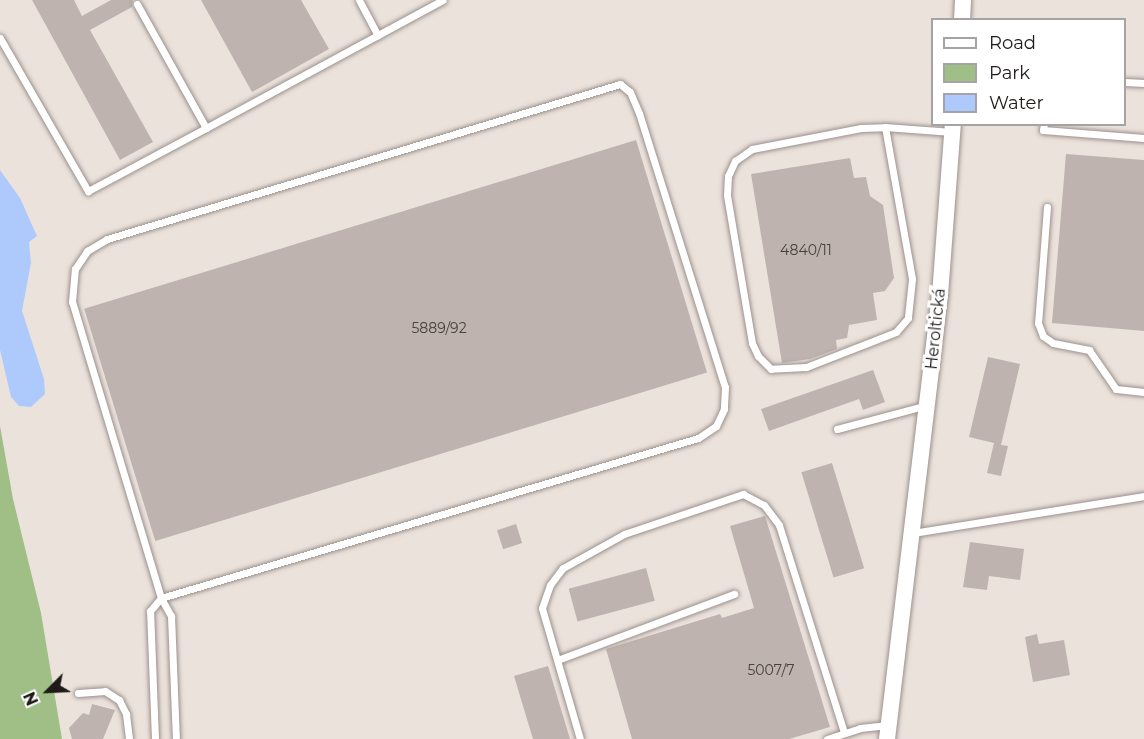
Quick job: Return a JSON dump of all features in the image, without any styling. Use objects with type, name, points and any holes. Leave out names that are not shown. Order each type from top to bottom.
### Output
[{"type":"street","points":[[962,18],[963,0]]},
{"type":"street","name":"Heroltická","points":[[887,732],[928,405],[952,128]]},
{"type":"lane","points":[[359,0],[378,35]]},
{"type":"lane","points":[[0,38],[88,191],[442,0]]},
{"type":"lane","points":[[137,4],[207,128]]},
{"type":"lane","points":[[1126,82],[1144,83]]},
{"type":"lane","points":[[155,739],[150,611],[161,598],[698,438],[716,426],[724,409],[725,387],[630,92],[620,84],[601,87],[118,236],[87,251],[75,269],[72,302],[161,598],[171,616],[176,739]]},
{"type":"lane","points":[[1044,126],[1043,130],[1144,138]]},
{"type":"lane","points":[[885,127],[912,279],[908,318],[896,332],[806,367],[771,369],[758,356],[752,343],[728,195],[728,176],[735,161],[752,149],[861,128],[885,127],[952,128]]},
{"type":"lane","points":[[1047,207],[1038,323],[1043,336],[1053,343],[1089,350],[1116,388],[1144,392]]},
{"type":"lane","points":[[837,429],[928,405]]},
{"type":"lane","points":[[580,739],[560,659],[542,608],[550,585],[562,567],[624,534],[743,494],[764,505],[779,525],[844,732]]},
{"type":"lane","points":[[912,533],[1144,496]]},
{"type":"lane","points":[[560,659],[734,594]]},
{"type":"lane","points":[[78,693],[105,691],[119,700],[126,714],[129,739]]},
{"type":"lane","points":[[827,739],[844,732],[887,732]]},
{"type":"green space","points":[[0,426],[13,499],[41,613],[62,739],[0,739]]},
{"type":"water","points":[[0,170],[20,198],[37,236],[29,242],[31,263],[22,311],[44,379],[45,394],[31,407],[19,406],[11,397],[0,350]]},
{"type":"building","points":[[32,0],[74,0],[82,16],[111,0],[133,0],[132,7],[90,30],[153,142],[120,160]]},
{"type":"building","points":[[201,0],[301,0],[329,49],[252,92]]},
{"type":"building","points":[[636,140],[707,372],[155,541],[84,309]]},
{"type":"building","points":[[1066,154],[1144,160],[1144,331],[1052,323]]},
{"type":"building","points":[[850,158],[854,178],[866,177],[870,196],[883,205],[894,278],[885,291],[873,293],[877,320],[849,325],[847,338],[836,340],[837,349],[810,359],[782,363],[751,174]]},
{"type":"building","points":[[988,357],[1020,364],[1001,445],[1008,446],[1001,476],[987,473],[994,443],[969,437]]},
{"type":"building","points":[[873,370],[885,402],[863,410],[859,399],[769,431],[761,409]]},
{"type":"building","points":[[832,463],[864,568],[834,578],[801,472]]},
{"type":"building","points":[[765,516],[830,727],[789,739],[632,739],[606,649],[720,614],[722,618],[754,608],[730,526]]},
{"type":"building","points":[[516,524],[522,543],[503,549],[497,530]]},
{"type":"building","points":[[970,542],[1024,549],[1020,580],[989,576],[987,590],[963,587]]},
{"type":"building","points":[[646,568],[655,601],[578,622],[569,589]]},
{"type":"building","points":[[1037,634],[1039,644],[1064,640],[1070,675],[1033,682],[1025,637]]},
{"type":"building","points":[[548,666],[570,739],[533,739],[514,676]]},
{"type":"building","points":[[92,704],[115,710],[103,739],[72,739],[69,728],[83,713],[89,715]]}]
